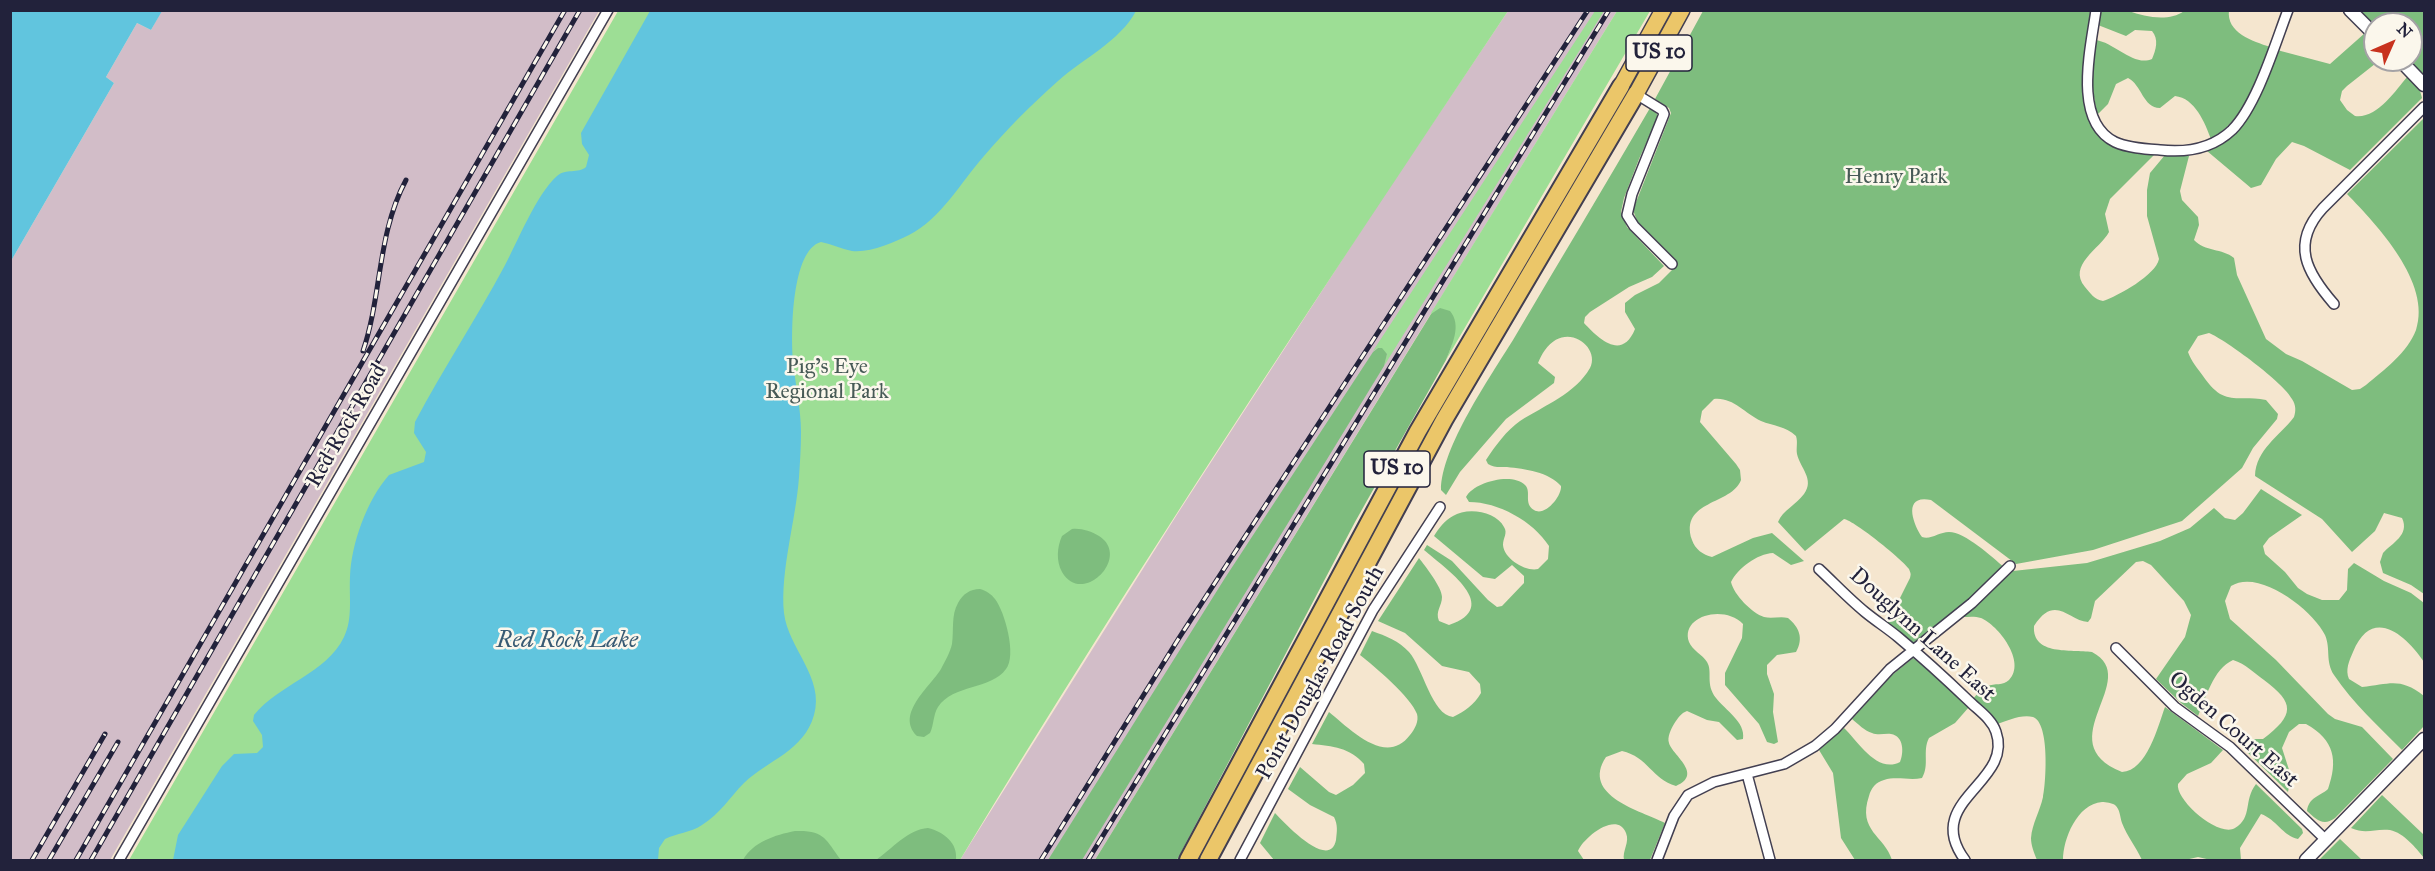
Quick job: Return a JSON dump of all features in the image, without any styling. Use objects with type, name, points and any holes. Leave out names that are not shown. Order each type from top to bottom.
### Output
[{"type":"highway","name":"US 10","points":[[1188,861],[1418,431],[1621,86],[1663,10]]},
{"type":"highway","name":"US 10","points":[[1208,861],[1444,420],[1636,94],[1682,10]]},
{"type":"street","name":"Red Rock Road","points":[[119,861],[608,10]]},
{"type":"street","points":[[2096,10],[2088,90],[2090,106],[2096,122],[2103,132],[2115,142],[2170,151],[2202,148],[2222,137],[2236,125],[2250,103],[2288,10]]},
{"type":"street","points":[[2350,10],[2363,23]]},
{"type":"street","points":[[2412,72],[2424,85]]},
{"type":"street","points":[[1636,94],[1662,110],[1664,115],[1632,194],[1628,215],[1634,226],[1672,264]]},
{"type":"street","points":[[2334,304],[2315,282],[2307,265],[2306,243],[2311,225],[2326,205],[2424,107]]},
{"type":"street","name":"Point Douglas Road South","points":[[1240,861],[1373,610],[1440,507]]},
{"type":"street","points":[[1657,861],[1676,812],[1688,795],[1706,784],[1784,764],[1815,746],[1835,729],[1890,669],[1972,603],[2010,566]]},
{"type":"street","name":"Douglynn Lane East","points":[[1819,569],[1866,613],[1913,650],[1983,714],[1994,728],[1997,736],[1996,754],[1991,767],[1965,798],[1956,815],[1953,839],[1965,861]]},
{"type":"street","name":"Ogden Court East","points":[[2115,648],[2175,707],[2230,747],[2326,840]]},
{"type":"street","points":[[2306,861],[2424,739]]},
{"type":"street","points":[[1747,774],[1770,861]]},
{"type":"shaded area","points":[[162,10],[599,11],[110,860],[11,860],[11,261],[114,83],[106,77],[137,23],[151,30]]},
{"type":"shaded area","points":[[1508,11],[1617,11],[1095,860],[960,860],[1178,513],[1377,206]]},
{"type":"green space","points":[[2126,10],[2149,17],[2164,17],[2184,11],[2229,10],[2229,18],[2236,30],[2249,39],[2270,47],[2248,99],[2223,131],[2211,139],[2198,112],[2188,101],[2175,96],[2160,108],[2154,107],[2128,78],[2116,84],[2108,104],[2097,115],[2092,84],[2096,40],[2138,60],[2145,61],[2152,59],[2156,45],[2156,37],[2152,31],[2135,30],[2126,36],[2098,25],[2100,11]]},
{"type":"green space","name":"Pig's Eye Regional Park","points":[[618,11],[1508,11],[1298,327],[1161,539],[960,860],[129,860]]},
{"type":"green space","points":[[1595,11],[1604,11],[1384,366],[1387,354],[1378,348],[1373,351]]},
{"type":"green space","points":[[1617,11],[1650,11],[1446,360],[1452,344],[1431,313]]},
{"type":"green space","name":"Henry Park","points":[[1703,11],[2092,11],[2086,56],[2096,130],[2155,154],[2110,199],[2105,214],[2109,232],[2082,264],[2080,279],[2085,287],[2095,298],[2103,301],[2118,295],[2151,272],[2159,259],[2147,216],[2147,190],[2150,173],[2165,155],[2189,156],[2180,191],[2182,200],[2198,217],[2199,225],[2194,240],[2198,244],[2234,258],[2237,275],[2266,339],[2286,354],[2352,390],[2366,385],[2401,353],[2416,330],[2419,312],[2416,293],[2399,256],[2373,222],[2347,194],[2424,118],[2424,594],[2411,585],[2383,573],[2380,562],[2383,553],[2402,534],[2404,524],[2402,518],[2384,513],[2375,531],[2352,552],[2322,519],[2255,476],[2259,458],[2294,417],[2294,404],[2287,392],[2267,373],[2209,333],[2198,336],[2188,352],[2211,386],[2232,398],[2266,400],[2278,414],[2277,419],[2253,448],[2242,468],[2182,521],[2093,550],[2016,564],[1931,500],[1916,501],[1912,511],[1913,518],[1922,537],[1945,532],[1955,533],[1978,546],[2004,567],[1968,601],[1913,643],[1887,624],[1910,578],[1909,569],[1878,541],[1844,519],[1805,551],[1778,522],[1807,489],[1806,474],[1797,454],[1796,436],[1784,428],[1755,418],[1727,400],[1714,399],[1702,411],[1700,422],[1736,464],[1740,470],[1741,480],[1736,488],[1699,510],[1693,517],[1690,527],[1693,543],[1700,551],[1712,557],[1753,538],[1772,533],[1804,561],[1791,565],[1773,553],[1767,554],[1749,563],[1731,582],[1740,598],[1754,612],[1764,617],[1788,618],[1799,633],[1800,642],[1796,652],[1777,655],[1767,665],[1767,674],[1774,694],[1773,712],[1778,742],[1774,744],[1767,742],[1759,724],[1725,685],[1725,673],[1742,638],[1743,624],[1725,615],[1706,616],[1691,625],[1688,633],[1689,642],[1707,662],[1713,693],[1738,722],[1743,739],[1737,740],[1719,722],[1707,720],[1687,711],[1677,720],[1669,738],[1671,748],[1687,770],[1684,781],[1676,786],[1668,783],[1638,758],[1622,751],[1606,757],[1600,771],[1601,782],[1607,792],[1617,800],[1665,823],[1650,860],[1624,860],[1627,836],[1622,827],[1615,824],[1600,828],[1586,839],[1578,851],[1584,860],[1274,860],[1260,843],[1275,813],[1297,835],[1317,848],[1325,850],[1332,848],[1336,840],[1337,825],[1334,817],[1310,805],[1288,789],[1300,767],[1329,792],[1336,795],[1353,785],[1365,773],[1364,764],[1353,754],[1334,747],[1312,744],[1329,712],[1368,742],[1379,746],[1390,747],[1400,744],[1410,735],[1416,725],[1417,714],[1408,699],[1360,655],[1372,631],[1397,642],[1409,652],[1434,700],[1446,714],[1453,717],[1472,704],[1481,693],[1480,684],[1469,672],[1442,666],[1405,633],[1378,621],[1419,558],[1441,593],[1439,621],[1449,625],[1464,617],[1471,608],[1471,598],[1465,588],[1456,577],[1424,550],[1427,545],[1452,561],[1497,607],[1502,606],[1524,583],[1524,576],[1512,565],[1495,579],[1483,577],[1434,536],[1445,522],[1459,513],[1473,511],[1495,517],[1506,531],[1504,550],[1516,563],[1538,569],[1548,559],[1549,546],[1524,521],[1503,509],[1469,502],[1466,497],[1485,483],[1511,479],[1525,485],[1529,504],[1534,510],[1543,511],[1556,500],[1561,486],[1550,477],[1529,470],[1493,466],[1486,460],[1501,439],[1515,425],[1568,392],[1584,377],[1592,360],[1591,352],[1580,340],[1562,337],[1553,341],[1538,363],[1555,377],[1554,383],[1506,419],[1460,472],[1446,495],[1441,490],[1443,473],[1468,413],[1650,108],[1656,112],[1658,117],[1639,159],[1621,212],[1627,227],[1664,266],[1652,277],[1629,287],[1590,312],[1585,317],[1584,323],[1610,344],[1624,344],[1630,339],[1635,329],[1625,312],[1625,303],[1635,295],[1659,283],[1677,265],[1675,259],[1637,221],[1633,210],[1671,113],[1669,108],[1655,99]]},
{"type":"green space","points":[[2359,11],[2424,11],[2424,76],[2420,72],[2423,72],[2423,12],[2363,12],[2363,15]]},
{"type":"green space","points":[[2363,35],[2365,72],[2342,91],[2340,100],[2355,116],[2363,116],[2378,109],[2408,76],[2419,87],[2422,98],[2350,170],[2292,142],[2276,159],[2261,185],[2251,188],[2207,151],[2227,139],[2277,50],[2330,64]]},
{"type":"green space","points":[[1440,308],[1450,311],[1454,317],[1456,329],[1446,360],[1355,522],[1177,860],[1095,860],[1431,314]]},
{"type":"green space","points":[[1382,348],[1387,354],[1384,366],[1082,860],[1048,860],[1225,578],[1373,352]]},
{"type":"green space","points":[[2261,489],[2302,515],[2269,538],[2263,546],[2265,554],[2285,572],[2298,588],[2322,600],[2339,600],[2347,590],[2348,569],[2354,563],[2384,581],[2411,593],[2424,603],[2424,662],[2408,642],[2398,634],[2379,628],[2369,630],[2361,638],[2350,659],[2347,672],[2349,679],[2362,687],[2394,683],[2416,690],[2424,696],[2424,726],[2402,750],[2358,705],[2334,675],[2331,670],[2325,635],[2309,614],[2284,594],[2270,587],[2243,582],[2231,586],[2225,601],[2230,619],[2276,660],[2328,714],[2335,719],[2362,727],[2393,759],[2335,818],[2327,822],[2317,819],[2307,811],[2312,800],[2328,789],[2333,760],[2328,744],[2316,730],[2306,724],[2299,724],[2289,732],[2282,748],[2291,776],[2288,792],[2237,742],[2242,739],[2263,739],[2274,731],[2286,716],[2286,702],[2274,688],[2246,666],[2233,660],[2226,664],[2215,677],[2198,716],[2181,703],[2156,679],[2185,637],[2191,615],[2184,601],[2151,565],[2143,561],[2136,562],[2095,601],[2088,622],[2055,610],[2042,616],[2034,626],[2035,636],[2046,647],[2092,652],[2105,664],[2108,678],[2105,694],[2093,728],[2093,744],[2101,759],[2122,772],[2131,770],[2145,756],[2165,707],[2223,750],[2211,763],[2187,774],[2178,784],[2183,799],[2190,808],[2219,828],[2228,830],[2235,828],[2244,819],[2252,790],[2256,784],[2302,829],[2303,833],[2298,839],[2293,837],[2261,814],[2240,848],[2241,860],[2211,860],[2198,857],[2185,860],[2142,860],[2124,828],[2117,807],[2102,802],[2085,809],[2073,824],[2066,842],[2063,860],[2037,860],[2031,838],[2044,790],[2046,754],[2042,730],[2033,717],[2028,716],[1997,724],[1973,699],[1987,686],[2009,680],[2014,672],[2015,664],[2008,645],[1995,628],[1981,618],[1962,617],[2013,571],[2087,563],[2160,541],[2190,528],[2214,508],[2225,518],[2235,520]]},
{"type":"green space","points":[[1072,529],[1082,529],[1093,533],[1108,545],[1110,555],[1107,566],[1091,582],[1081,584],[1071,581],[1060,568],[1058,549],[1060,540]]},
{"type":"green space","points":[[980,589],[993,597],[999,605],[1010,645],[1009,663],[999,676],[991,681],[962,690],[945,700],[936,710],[930,733],[924,737],[917,736],[911,728],[912,710],[949,654],[956,608],[960,600],[970,591]]},
{"type":"green space","points":[[1913,658],[1969,707],[1955,723],[1929,738],[1922,778],[1884,780],[1871,790],[1866,808],[1869,825],[1889,852],[1892,860],[1855,860],[1841,838],[1833,773],[1819,750],[1844,728],[1876,760],[1892,765],[1900,762],[1901,741],[1895,735],[1869,732],[1852,719],[1891,676]]},
{"type":"green space","points":[[2382,795],[2424,835],[2424,858],[2400,834],[2390,830],[2362,831],[2351,828]]},
{"type":"green space","points":[[928,828],[949,839],[955,848],[956,860],[876,860],[907,836]]},
{"type":"green space","points":[[795,831],[819,834],[841,860],[743,860],[759,844],[772,837]]},
{"type":"green space","points":[[2340,839],[2362,860],[2319,860]]},
{"type":"water","points":[[11,10],[162,11],[151,30],[137,23],[106,77],[114,83],[11,261]]},
{"type":"water","name":"Red Rock Lake","points":[[650,11],[1136,11],[1121,31],[1058,81],[1020,117],[931,220],[896,241],[866,250],[852,251],[821,242],[811,248],[804,260],[795,294],[792,332],[801,423],[800,466],[783,597],[787,626],[815,688],[814,715],[809,727],[794,746],[753,775],[708,821],[693,830],[665,839],[659,848],[658,860],[173,860],[178,835],[222,766],[234,754],[257,753],[263,747],[262,735],[253,721],[254,715],[264,704],[326,660],[344,637],[350,615],[353,551],[367,510],[389,475],[424,462],[426,452],[414,433],[415,422],[549,184],[561,174],[586,167],[589,155],[582,144],[581,133]]},
{"type":"railway","points":[[76,860],[565,10]]},
{"type":"railway","points":[[91,860],[580,10]]},
{"type":"railway","points":[[1041,860],[1179,638],[1588,10]]},
{"type":"railway","points":[[1088,860],[1609,10]]},
{"type":"railway","points":[[363,351],[374,308],[390,222],[406,180]]},
{"type":"railway","points":[[32,860],[105,734]]},
{"type":"railway","points":[[49,860],[118,742]]}]
